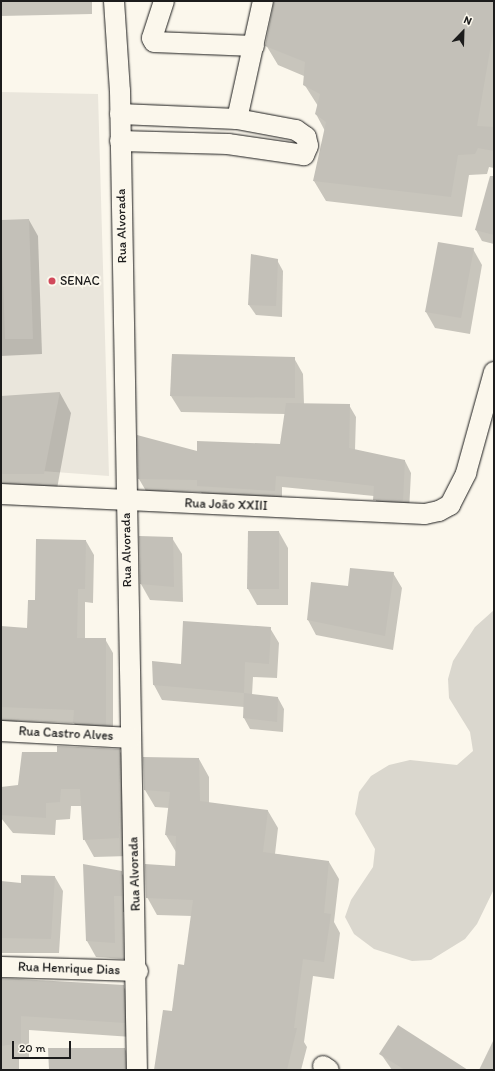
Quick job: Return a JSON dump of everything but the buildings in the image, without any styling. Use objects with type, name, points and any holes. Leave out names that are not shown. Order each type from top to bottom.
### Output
[{"type":"street","name":"Rua Alvorada","points":[[114,1],[120,114],[126,501],[138,971],[137,1070]]},
{"type":"street","points":[[164,1],[152,38],[154,42],[254,46]]},
{"type":"street","points":[[237,119],[263,1]]},
{"type":"street","points":[[120,114],[237,119],[296,130],[306,137],[307,151],[304,155],[228,144],[120,141]]},
{"type":"street","name":"Rua João XXIII","points":[[1,494],[425,514],[450,505],[466,473],[494,372]]},
{"type":"street","name":"Rua Castro Alves","points":[[1,731],[131,738]]},
{"type":"street","name":"Rua Henrique Dias","points":[[1,967],[138,971]]},
{"type":"shaded area","name":"SENAC","points":[[1,92],[98,94],[109,476],[1,468]]},
{"type":"shaded area","points":[[494,610],[494,889],[477,924],[465,939],[431,960],[412,961],[374,949],[354,934],[345,917],[351,900],[373,867],[375,849],[355,814],[359,792],[371,776],[389,765],[410,760],[457,765],[473,751],[470,732],[449,698],[448,679],[453,661],[475,627]]},
{"type":"place","name":"SENAC","points":[[52,281]]}]
